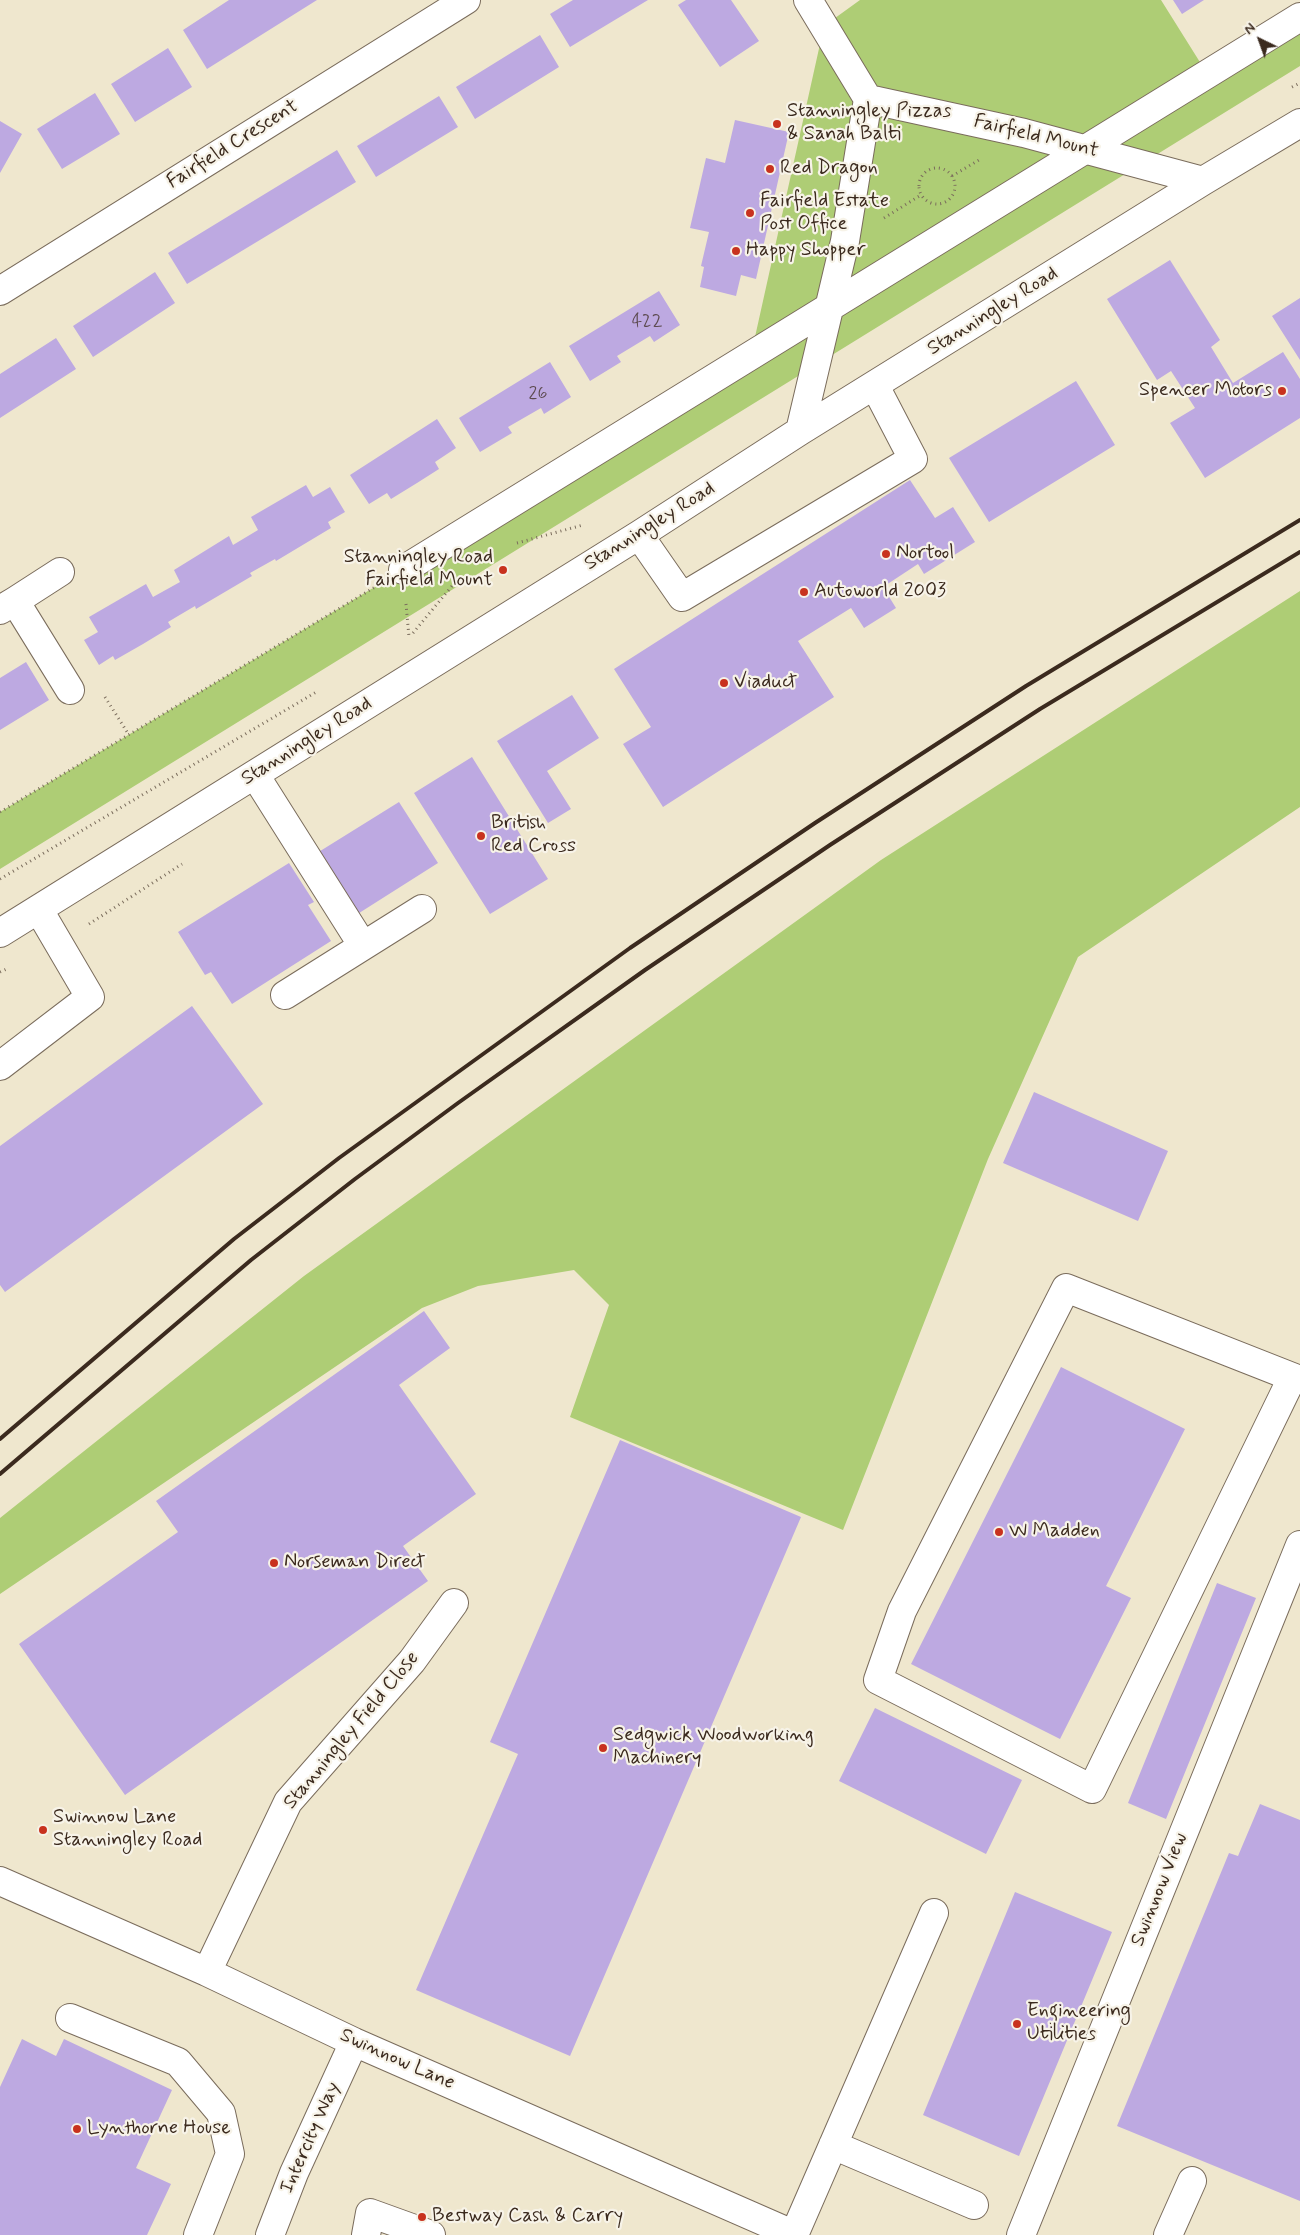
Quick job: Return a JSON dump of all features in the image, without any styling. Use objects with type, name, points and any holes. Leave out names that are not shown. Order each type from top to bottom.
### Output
[{"type":"street","name":"Fairfield Crescent","points":[[0,291],[466,0]]},
{"type":"street","points":[[800,431],[845,242],[868,99],[808,0]]},
{"type":"street","points":[[403,570],[830,305],[1088,150],[1300,17]]},
{"type":"street","name":"Fairfield Mount","points":[[868,99],[1024,133],[1202,181]]},
{"type":"street","name":"Stanningley Road","points":[[0,933],[639,535],[800,431],[1202,181],[1300,123]]},
{"type":"street","points":[[639,535],[682,596],[914,459],[875,386]]},
{"type":"street","points":[[60,572],[7,605],[70,690]]},
{"type":"street","points":[[255,775],[363,946]]},
{"type":"street","points":[[286,995],[422,909]]},
{"type":"street","points":[[0,1066],[90,997],[39,910]]},
{"type":"street","points":[[1066,1288],[1296,1379],[1092,1789],[878,1680],[902,1611],[1066,1288]]},
{"type":"street","name":"Swinnow View","points":[[1021,2235],[1300,1546]]},
{"type":"street","name":"Stanningley Field Close","points":[[207,1972],[288,1802],[412,1660],[454,1603]]},
{"type":"street","name":"Swinnow Lane","points":[[0,1881],[207,1972],[354,2042],[795,2235]]},
{"type":"street","points":[[795,2235],[934,1913]]},
{"type":"street","points":[[70,2018],[178,2062],[221,2113],[230,2154],[198,2235]]},
{"type":"street","name":"Intercity Way","points":[[270,2235],[294,2173],[354,2042]]},
{"type":"street","points":[[833,2145],[974,2205]]},
{"type":"street","points":[[1168,2235],[1192,2181]]},
{"type":"street","points":[[366,2235],[370,2213],[431,2235]]},
{"type":"path","points":[[1284,93],[1300,82]]},
{"type":"path","points":[[937,168],[948,172],[952,176],[955,187],[951,198],[941,204],[929,202],[925,199],[921,194],[919,183],[925,172],[937,168]]},
{"type":"path","points":[[516,544],[590,522]]},
{"type":"path","points":[[0,812],[403,570]]},
{"type":"path","points":[[401,642],[409,637],[462,574]]},
{"type":"path","points":[[0,879],[324,687]]},
{"type":"green space","points":[[860,0],[1161,0],[1208,75],[1300,17],[1300,66],[0,869],[0,812],[403,570],[751,355],[824,26]]},
{"type":"green space","points":[[1300,591],[1300,807],[1078,957],[988,1159],[843,1530],[570,1417],[609,1305],[574,1270],[478,1286],[422,1308],[0,1594],[0,1518],[304,1276],[881,860]]},
{"type":"building","points":[[229,0],[317,0],[207,69],[183,30]]},
{"type":"building","points":[[573,0],[648,0],[570,47],[550,14]]},
{"type":"building","points":[[686,0],[731,0],[759,41],[720,67],[678,5]]},
{"type":"building","points":[[1173,0],[1204,0],[1182,14]]},
{"type":"building","points":[[540,35],[559,67],[475,119],[456,87]]},
{"type":"building","points":[[168,48],[192,87],[135,122],[111,84]]},
{"type":"building","points":[[95,93],[120,134],[62,169],[37,129]]},
{"type":"building","points":[[439,96],[458,127],[376,177],[357,146]]},
{"type":"building","points":[[735,120],[789,132],[756,279],[741,275],[736,296],[700,287],[704,267],[701,266],[709,232],[690,228],[706,158],[725,163]]},
{"type":"building","points":[[0,121],[22,134],[0,173]]},
{"type":"building","points":[[337,150],[356,182],[187,284],[168,253]]},
{"type":"building","points":[[1170,260],[1220,340],[1211,347],[1233,383],[1283,352],[1300,379],[1300,418],[1205,478],[1170,423],[1195,408],[1171,371],[1157,380],[1107,299]]},
{"type":"building","points":[[155,272],[175,303],[93,357],[73,326]]},
{"type":"building","points":[[659,291],[680,325],[654,342],[650,336],[617,356],[621,362],[590,381],[569,346]]},
{"type":"building","points":[[1300,298],[1300,360],[1272,316]]},
{"type":"building","points":[[56,338],[76,369],[0,418],[0,374]]},
{"type":"building","points":[[550,362],[571,397],[544,414],[541,408],[508,427],[512,433],[480,452],[459,418]]},
{"type":"building","points":[[1076,381],[1115,445],[989,522],[949,458]]},
{"type":"building","points":[[437,419],[456,448],[435,462],[439,469],[391,499],[387,493],[369,504],[350,475]]},
{"type":"building","name":"Viaduct","points":[[910,480],[935,518],[953,507],[975,542],[924,574],[918,564],[883,587],[896,608],[864,628],[851,608],[798,641],[834,697],[663,807],[623,744],[651,727],[614,669]]},
{"type":"building","points":[[306,485],[313,497],[330,487],[345,512],[328,522],[331,528],[276,561],[275,559],[250,573],[252,576],[196,609],[195,606],[168,622],[171,627],[143,644],[115,660],[113,656],[99,665],[84,640],[98,632],[89,617],[146,584],[153,597],[180,582],[174,570],[229,536],[233,545],[258,530],[251,517]]},
{"type":"building","points":[[26,662],[49,700],[0,730],[0,678]]},
{"type":"building","points":[[572,695],[599,738],[547,771],[571,809],[548,823],[497,741]]},
{"type":"building","name":"British Red Cross","points":[[472,757],[548,879],[490,914],[414,793]]},
{"type":"building","points":[[399,802],[438,863],[356,915],[317,853]]},
{"type":"building","points":[[289,863],[314,902],[308,905],[331,941],[232,1004],[211,972],[205,975],[178,932]]},
{"type":"building","points":[[192,1006],[263,1104],[5,1292],[0,1285],[0,1146]]},
{"type":"building","points":[[1034,1092],[1168,1151],[1138,1221],[1003,1163]]},
{"type":"building","name":"Norseman Direct","points":[[424,1311],[450,1348],[399,1385],[476,1494],[403,1546],[428,1581],[125,1795],[19,1644],[178,1532],[156,1501]]},
{"type":"building","points":[[1061,1367],[1185,1429],[1106,1586],[1131,1598],[1060,1739],[911,1664]]},
{"type":"building","name":"Sedgwick Woodworking Machinery","points":[[620,1440],[801,1517],[570,2056],[416,1990],[518,1754],[490,1742]]},
{"type":"building","points":[[1217,1583],[1256,1598],[1166,1819],[1128,1803]]},
{"type":"building","points":[[875,1708],[1022,1780],[986,1854],[839,1781]]},
{"type":"building","points":[[1260,1804],[1300,1820],[1300,2201],[1117,2126],[1229,1853],[1238,1856]]},
{"type":"building","name":"Engineering Utilities","points":[[1015,1892],[1112,1932],[1019,2156],[923,2115]]},
{"type":"building","name":"Lynthorne House","points":[[22,2039],[56,2056],[64,2039],[172,2090],[136,2168],[171,2184],[147,2235],[0,2235],[0,2087]]},
{"type":"railway","points":[[0,1439],[234,1239],[339,1158],[630,948],[815,823],[1026,686],[1300,520]]},
{"type":"railway","points":[[0,1474],[251,1260],[355,1179],[458,1103],[645,970],[830,845],[1040,709],[1300,552]]},
{"type":"place","name":"Stanningley Pizzas & Sanah Balti","points":[[777,124]]},
{"type":"place","name":"Red Dragon","points":[[770,169]]},
{"type":"place","name":"Fairfield Estate Post Office","points":[[750,213]]},
{"type":"place","name":"Happy Shopper","points":[[736,251]]},
{"type":"place","name":"Spencer Motors","points":[[1282,391]]},
{"type":"place","name":"Nortool","points":[[886,554]]},
{"type":"place","name":"Stanningley Road Fairfield Mount","points":[[503,570]]},
{"type":"place","name":"Autoworld 2003","points":[[804,592]]},
{"type":"place","name":"Viaduct","points":[[724,683]]},
{"type":"place","name":"British Red Cross","points":[[481,836]]},
{"type":"place","name":"W Madden","points":[[999,1532]]},
{"type":"place","name":"Norseman Direct","points":[[274,1563]]},
{"type":"place","name":"Sedgwick Woodworking Machinery","points":[[603,1748]]},
{"type":"place","name":"Swinnow Lane Stanningley Road","points":[[43,1830]]},
{"type":"place","name":"Engineering Utilities","points":[[1017,2024]]},
{"type":"place","name":"Lynthorne House","points":[[77,2129]]},
{"type":"place","name":"Bestway Cash & Carry","points":[[422,2217]]}]
